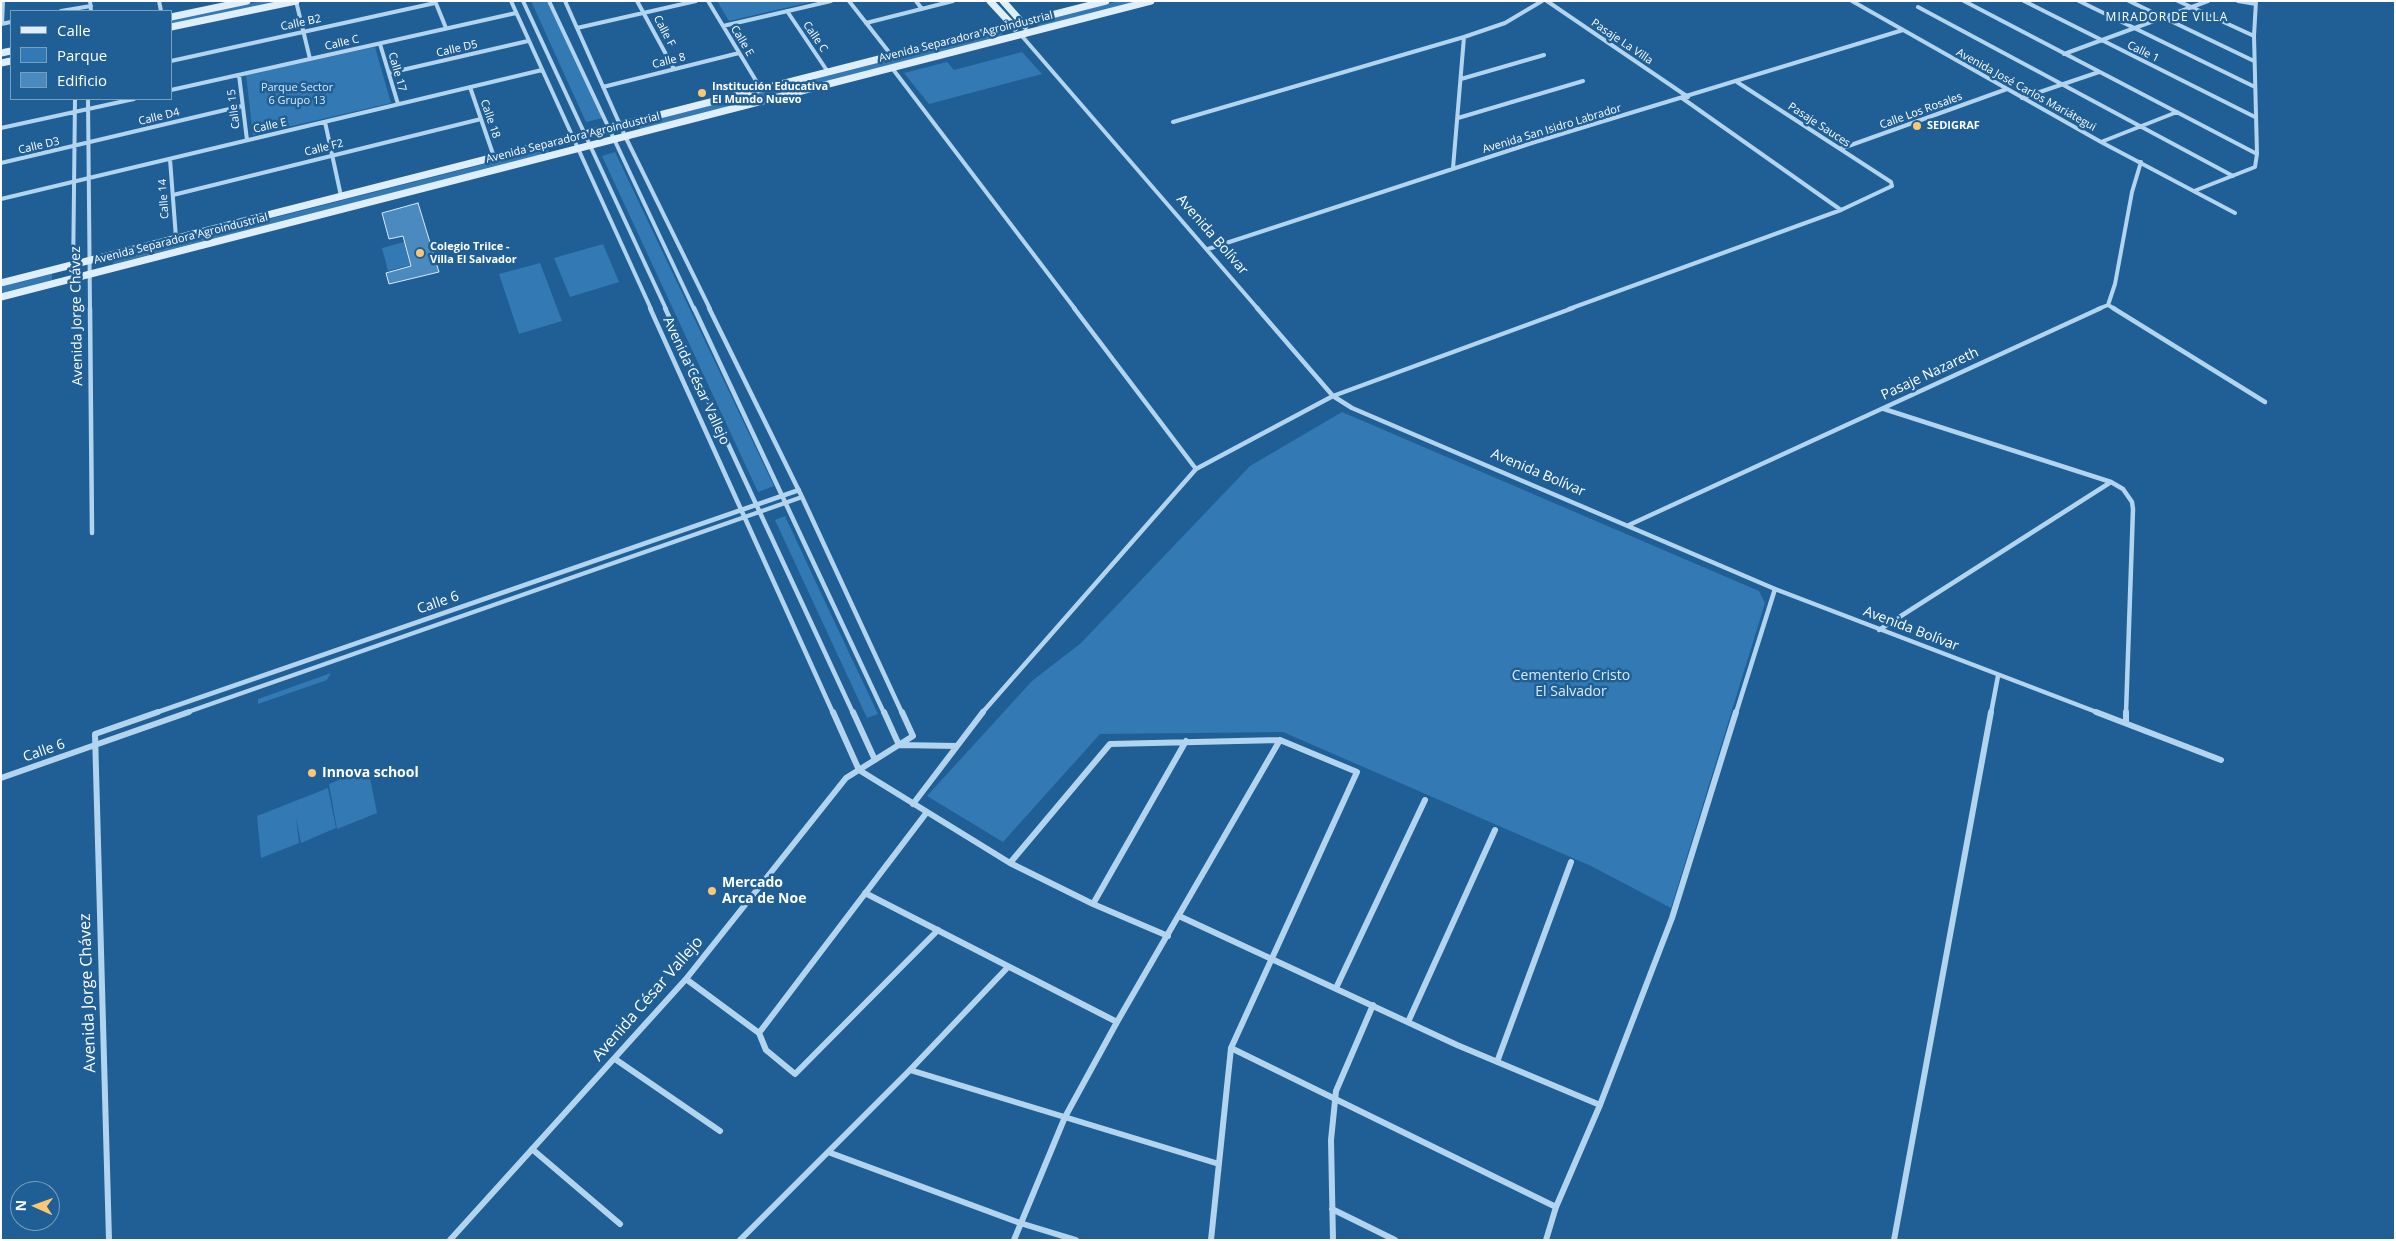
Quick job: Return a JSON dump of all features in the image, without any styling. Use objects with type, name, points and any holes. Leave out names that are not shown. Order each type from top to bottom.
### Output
[{"type":"street","points":[[2,24],[3,1]]},
{"type":"street","points":[[78,1],[78,10]]},
{"type":"street","points":[[172,17],[228,3],[248,1]]},
{"type":"street","points":[[172,27],[296,1],[310,59]]},
{"type":"street","name":"Avenida César Vallejo","points":[[511,1],[859,770]]},
{"type":"street","name":"Avenida César Vallejo","points":[[522,1],[875,760]]},
{"type":"street","name":"Avenida César Vallejo","points":[[549,1],[607,128],[787,503],[899,745]]},
{"type":"street","name":"Avenida César Vallejo","points":[[450,1240],[686,978],[846,778],[913,736],[799,490],[625,136],[565,1]]},
{"type":"street","name":"Calle F","points":[[637,1],[674,69]]},
{"type":"street","points":[[577,28],[696,1]]},
{"type":"street","name":"Calle E","points":[[708,1],[761,89]]},
{"type":"street","points":[[723,26],[830,1]]},
{"type":"street","points":[[849,1],[892,56]]},
{"type":"street","points":[[916,1],[922,9]]},
{"type":"street","points":[[866,23],[953,1]]},
{"type":"street","name":"Avenida Bolívar","points":[[990,1],[1208,249],[1333,396],[1352,408],[1629,525],[1774,589],[2221,760]]},
{"type":"street","points":[[1002,1],[1030,32]]},
{"type":"street","name":"Avenida Separadora Agroindustrial","points":[[1,282],[1106,1]]},
{"type":"street","name":"Avenida Separadora Agroindustrial","points":[[1,297],[1151,1]]},
{"type":"street","points":[[1173,122],[1464,37],[1505,23],[1542,1]]},
{"type":"street","name":"Pasaje La Villa","points":[[1547,1],[1688,97]]},
{"type":"street","name":"Avenida José Carlos Mariátegui","points":[[1852,1],[2101,142],[2236,213]]},
{"type":"street","points":[[1964,1],[2257,154]]},
{"type":"street","name":"Calle 1","points":[[2024,1],[2255,117]]},
{"type":"street","points":[[2079,1],[2255,87]]},
{"type":"street","points":[[2129,1],[2254,62]]},
{"type":"street","points":[[2178,1],[2254,36]]},
{"type":"street","points":[[2064,54],[2208,1]]},
{"type":"street","points":[[2194,190],[2255,167],[2257,154],[2254,62],[2256,3],[2238,1]]},
{"type":"street","points":[[435,2],[446,28]]},
{"type":"street","name":"Calle B2","points":[[172,61],[435,2]]},
{"type":"street","points":[[78,10],[90,3]]},
{"type":"street","points":[[1918,6],[2233,176]]},
{"type":"street","name":"Calle C","points":[[788,11],[828,72]]},
{"type":"street","name":"Calle C","points":[[172,90],[516,13]]},
{"type":"street","name":"Avenida San Isidro Labrador","points":[[1208,249],[1453,168],[1903,30]]},
{"type":"street","points":[[1453,168],[1464,37]]},
{"type":"street","name":"Calle D5","points":[[389,73],[528,42]]},
{"type":"street","name":"Calle 17","points":[[380,44],[398,104]]},
{"type":"street","name":"Calle 8","points":[[603,86],[739,53]]},
{"type":"street","points":[[1461,79],[1544,55]]},
{"type":"street","points":[[892,68],[1196,469]]},
{"type":"street","name":"Calle E","points":[[1,199],[542,70]]},
{"type":"street","points":[[2022,98],[2099,72]]},
{"type":"street","name":"Calle 15","points":[[239,76],[246,140]]},
{"type":"street","points":[[1458,118],[1583,81]]},
{"type":"street","name":"Pasaje Sauces","points":[[1736,82],[1891,182],[1890,188],[1841,210]]},
{"type":"street","name":"Calle 18","points":[[470,87],[494,157]]},
{"type":"street","name":"Calle Los Rosales","points":[[1840,149],[2007,89]]},
{"type":"street","points":[[1682,98],[1841,210]]},
{"type":"street","name":"Avenida Jorge Chávez","points":[[74,278],[75,100]]},
{"type":"street","name":"Avenida Jorge Chávez","points":[[88,100],[92,533]]},
{"type":"street","points":[[1,128],[129,100]]},
{"type":"street","name":"Calle D4","points":[[81,145],[242,106]]},
{"type":"street","points":[[2101,142],[2177,112]]},
{"type":"street","name":"Calle F2","points":[[173,195],[481,119]]},
{"type":"street","points":[[325,122],[341,196]]},
{"type":"street","name":"Calle D3","points":[[1,163],[81,145]]},
{"type":"street","name":"Calle 14","points":[[170,159],[176,238]]},
{"type":"street","points":[[2141,162],[2132,192],[2115,284],[2108,305],[2266,402]]},
{"type":"street","points":[[913,804],[995,697],[1196,469],[1333,396],[1841,210]]},
{"type":"street","name":"Pasaje Nazareth","points":[[1629,525],[2108,305]]},
{"type":"street","points":[[1884,409],[2111,482],[2123,489],[2132,502],[2133,509],[2126,723]]},
{"type":"street","points":[[1879,630],[2111,482]]},
{"type":"street","name":"Calle 6","points":[[95,746],[94,736],[97,733],[799,490]]},
{"type":"street","name":"Calle 6","points":[[1,778],[802,498]]},
{"type":"street","points":[[703,523],[707,531]]},
{"type":"street","points":[[657,539],[660,547]]},
{"type":"street","points":[[558,573],[561,582]]},
{"type":"street","points":[[1546,1240],[1556,1207],[1600,1105],[1672,918],[1774,589]]},
{"type":"street","points":[[429,618],[431,628]]},
{"type":"street","points":[[1894,1240],[1998,676]]},
{"type":"street","points":[[208,695],[208,706]]},
{"type":"street","points":[[1014,1240],[1065,1117],[1117,1022],[1280,740]]},
{"type":"street","points":[[1010,863],[1110,744],[1280,740],[1357,772],[1231,1048],[1211,1240]]},
{"type":"street","points":[[1093,904],[1186,741]]},
{"type":"street","points":[[899,745],[957,746]]},
{"type":"street","name":"Avenida Jorge Chávez","points":[[95,746],[109,1240]]},
{"type":"street","points":[[859,770],[1010,863],[1093,904],[1168,936]]},
{"type":"street","points":[[1336,988],[1425,800]]},
{"type":"street","points":[[759,1033],[927,812]]},
{"type":"street","points":[[1408,1022],[1495,830]]},
{"type":"street","points":[[1497,1062],[1571,862]]},
{"type":"street","points":[[865,893],[1117,1022]]},
{"type":"street","points":[[1179,916],[1497,1062],[1600,1105]]},
{"type":"street","points":[[686,978],[759,1033],[766,1050],[795,1074],[938,930]]},
{"type":"street","points":[[740,1240],[910,1070],[1008,967]]},
{"type":"street","points":[[1333,1240],[1331,1140],[1336,1091],[1373,1005]]},
{"type":"street","points":[[1231,1048],[1556,1207]]},
{"type":"street","points":[[615,1059],[720,1131]]},
{"type":"street","points":[[910,1070],[1219,1164]]},
{"type":"street","points":[[532,1149],[620,1224]]},
{"type":"street","points":[[828,1152],[1020,1223],[1076,1240]]},
{"type":"street","points":[[1332,1209],[1395,1240]]},
{"type":"green space","points":[[262,1],[284,1],[172,25],[172,20]]},
{"type":"green space","points":[[531,1],[548,1],[603,118],[586,122]]},
{"type":"green space","points":[[717,1],[815,1],[729,21]]},
{"type":"green space","points":[[1119,1],[1138,1],[1039,27],[1035,23]]},
{"type":"green space","points":[[1000,32],[1004,36],[640,129],[637,124]]},
{"type":"green space","name":"Parque Sector 6 Grupo 13","points":[[375,47],[391,103],[253,135],[246,75]]},
{"type":"green space","points":[[1022,52],[1042,74],[929,104],[904,73],[947,62],[954,70]]},
{"type":"green space","points":[[547,148],[549,153],[113,264],[113,259]]},
{"type":"green space","points":[[615,152],[774,486],[758,492],[602,156]]},
{"type":"green space","points":[[404,242],[410,265],[388,271],[382,248]]},
{"type":"green space","points":[[603,244],[619,282],[570,297],[554,258]]},
{"type":"green space","points":[[540,263],[562,321],[519,334],[499,274]]},
{"type":"green space","points":[[52,274],[52,280],[1,293],[1,287]]},
{"type":"green space","name":"Cementerio Cristo El Salvador","points":[[1342,412],[1759,591],[1765,603],[1671,908],[1591,866],[1283,732],[1100,734],[1003,842],[927,796],[1032,681],[1081,643],[1250,466]]},
{"type":"green space","points":[[785,516],[878,714],[867,718],[775,520]]},
{"type":"green space","points":[[331,673],[327,680],[258,704],[258,699]]},
{"type":"green space","points":[[368,768],[377,813],[337,829],[329,784]]},
{"type":"green space","points":[[328,788],[336,828],[301,843],[296,818],[299,843],[261,858],[257,816]]},
{"type":"building","name":"Colegio Trilce - Villa El Salvador","points":[[418,203],[439,272],[389,284],[386,273],[411,266],[403,236],[389,239],[382,213]]},
{"type":"place","name":"Institución Educativa El Mundo Nuevo","points":[[702,93]]},
{"type":"place","name":"SEDIGRAF","points":[[1917,126]]},
{"type":"place","name":"Colegio Trilce - Villa El Salvador","points":[[420,253]]},
{"type":"place","name":"Innova school","points":[[312,773]]},
{"type":"place","name":"Mercado Arca de Noe","points":[[712,891]]},
{"type":"district","name":"MIRADOR DE VILLA","points":[[2167,18]]}]
